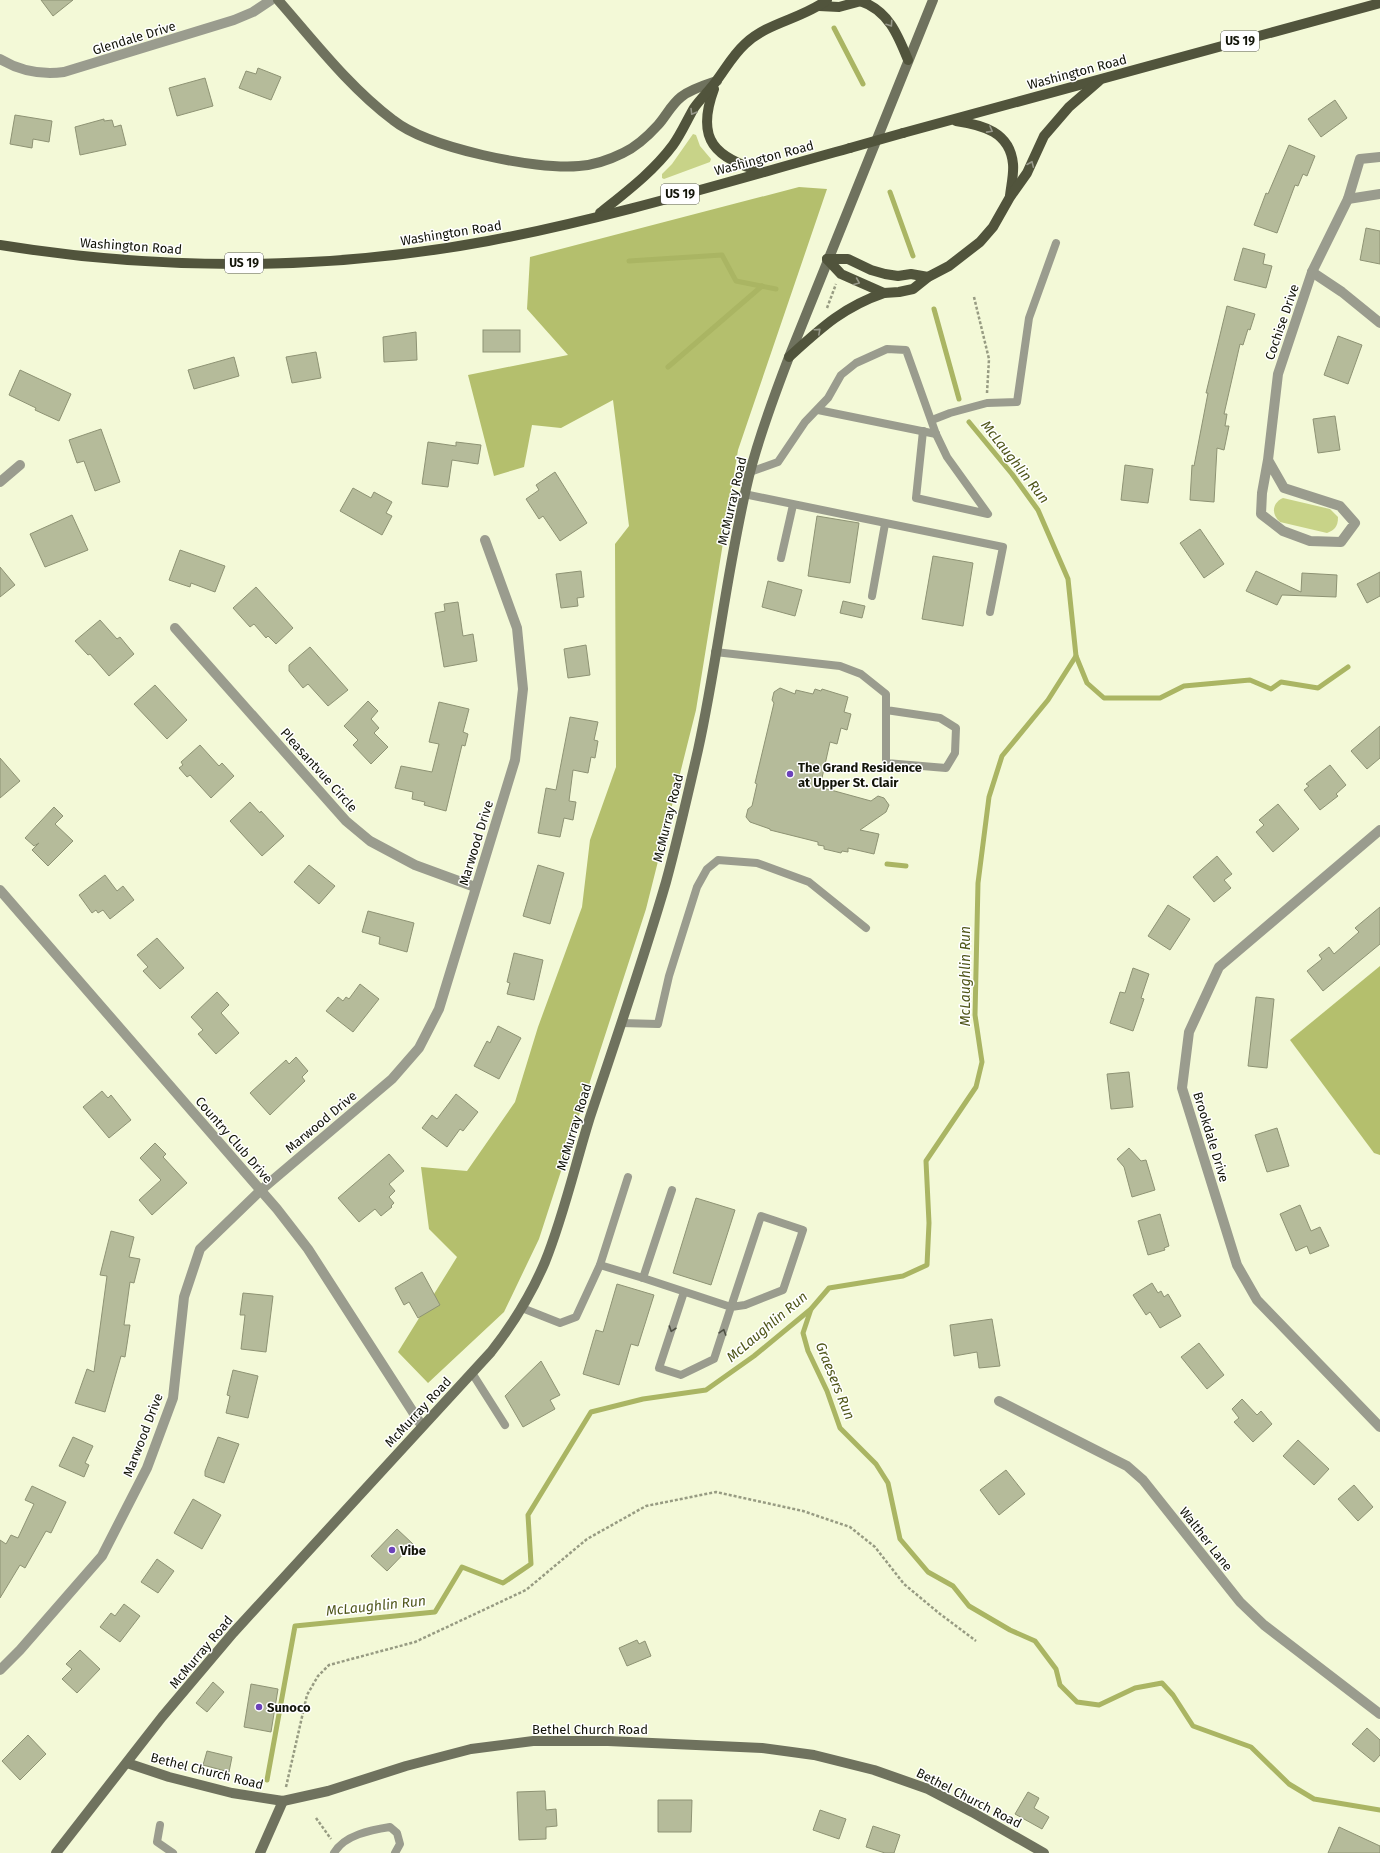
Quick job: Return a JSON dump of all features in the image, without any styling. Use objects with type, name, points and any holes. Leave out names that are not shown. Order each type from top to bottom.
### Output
[{"type":"main road","points":[[278,0],[359,90],[394,121],[408,130],[437,142],[488,156],[515,161],[565,166],[594,164],[609,159],[623,153],[647,136],[682,96],[691,90],[717,81]]},
{"type":"main road","name":"McMurray Road","points":[[59,1852],[162,1717],[233,1633],[472,1373],[508,1330],[522,1308],[545,1261],[651,930],[677,841],[699,746],[744,494],[750,472],[768,414],[789,357],[827,259],[933,0]]},
{"type":"main road","points":[[597,216],[654,168],[674,144],[695,107],[717,81],[733,57],[745,44],[779,22],[823,3],[839,7],[863,1],[876,8],[887,19],[899,39],[908,60]]},
{"type":"main road","name":"Washington Road","points":[[0,246],[41,252],[157,263],[273,263],[386,256],[434,250],[534,232],[597,216],[1380,3]]},
{"type":"main road","points":[[789,357],[830,320],[856,304],[884,293],[913,289],[928,277],[949,266],[980,242],[993,227],[1010,197],[1027,173],[1044,136],[1055,122],[1100,80]]},
{"type":"main road","points":[[717,81],[707,106],[706,120],[709,137],[713,144],[725,157],[734,162],[763,172]]},
{"type":"main road","points":[[952,120],[987,128],[1003,140],[1008,148],[1013,166],[1010,197]]},
{"type":"main road","points":[[827,259],[848,259],[871,270],[885,274],[898,276],[911,274],[928,277]]},
{"type":"main road","points":[[827,259],[841,274],[884,293]]},
{"type":"main road","name":"Bethel Church Road","points":[[127,1763],[169,1777],[232,1793],[283,1801],[328,1791],[406,1766],[471,1749],[533,1741],[608,1741],[762,1748],[814,1755],[867,1768],[928,1789],[1044,1853]]},
{"type":"main road","points":[[260,1853],[283,1801]]},
{"type":"street","name":"Glendale Drive","points":[[0,59],[14,66],[30,71],[49,74],[64,72],[234,20],[253,12],[271,0]]},
{"type":"street","name":"Cochise Drive","points":[[1268,460],[1284,488],[1340,506],[1354,523],[1341,542],[1310,541],[1283,531],[1261,514],[1262,492],[1268,460],[1278,374],[1312,272],[1348,200],[1360,159],[1380,157]]},
{"type":"street","points":[[1348,200],[1380,194]]},
{"type":"street","points":[[1312,272],[1342,292],[1380,323]]},
{"type":"street","points":[[0,482],[20,465]]},
{"type":"street","name":"Marwood Drive","points":[[0,1670],[20,1650],[102,1556],[147,1468],[173,1398],[184,1297],[200,1249],[261,1190],[392,1079],[419,1048],[440,1009],[475,887],[515,760],[523,689],[517,628],[486,540]]},
{"type":"street","name":"Pleasantvue Circle","points":[[175,628],[346,821],[370,841],[415,865],[475,887]]},
{"type":"street","name":"Brookdale Drive","points":[[1380,830],[1219,967],[1189,1032],[1182,1088],[1237,1265],[1257,1300],[1380,1427]]},
{"type":"street","name":"Country Club Drive","points":[[2,895],[261,1190],[308,1249],[422,1426]]},
{"type":"street","name":"Walther Lane","points":[[999,1401],[1128,1466],[1143,1480],[1240,1602],[1264,1626],[1380,1714]]},
{"type":"lane","points":[[932,420],[950,413],[987,403],[1017,402],[1029,318],[1056,243]]},
{"type":"lane","points":[[750,472],[778,462],[805,422],[828,398],[841,375],[856,363],[887,349],[906,350],[936,434],[947,458],[988,514],[916,498],[924,432]]},
{"type":"lane","points":[[818,410],[936,434]]},
{"type":"lane","points":[[744,494],[1003,547],[990,612]]},
{"type":"lane","points":[[781,558],[793,505]]},
{"type":"lane","points":[[872,596],[885,524]]},
{"type":"lane","points":[[715,652],[840,666],[861,674],[886,694],[886,710],[886,763],[946,768],[955,753],[956,728],[940,718],[886,710]]},
{"type":"lane","points":[[621,1023],[658,1024],[669,976],[697,887],[707,868],[718,860],[757,863],[809,882],[866,928]]},
{"type":"lane","points":[[522,1308],[560,1323],[576,1317],[600,1265],[628,1177]]},
{"type":"lane","points":[[643,1278],[672,1190]]},
{"type":"lane","points":[[600,1265],[731,1307],[745,1305],[783,1290],[804,1230],[760,1216],[731,1307],[714,1359],[681,1375],[658,1368],[684,1292]]},
{"type":"lane","points":[[472,1373],[505,1425]]},
{"type":"lane","points":[[160,1825],[157,1842],[173,1853]]},
{"type":"lane","points":[[334,1853],[349,1839],[373,1830],[390,1827],[397,1833],[400,1844],[396,1853]]},
{"type":"path","points":[[825,313],[836,284]]},
{"type":"path","points":[[974,297],[989,359],[987,403]]},
{"type":"path","points":[[283,1801],[307,1695],[318,1676],[329,1665],[415,1642],[526,1590],[587,1539],[646,1506],[716,1492],[796,1509],[850,1527],[875,1546],[904,1584],[976,1641]]},
{"type":"path","points":[[316,1818],[331,1839]]},
{"type":"green space","points":[[693,134],[696,135],[700,146],[711,159],[710,162],[664,179],[662,178],[662,174],[672,164]]},
{"type":"green space","points":[[799,187],[827,189],[738,450],[696,710],[646,909],[539,1239],[504,1312],[428,1383],[398,1352],[457,1257],[429,1229],[421,1167],[467,1171],[515,1102],[538,1027],[582,907],[590,840],[616,767],[615,544],[629,526],[613,400],[561,428],[532,425],[524,467],[494,476],[468,375],[568,355],[527,309],[530,257]]},
{"type":"green space","points":[[1283,498],[1330,509],[1338,517],[1337,525],[1334,529],[1327,533],[1280,522],[1275,516],[1274,509],[1279,500]]},
{"type":"green space","points":[[1380,966],[1380,1155],[1374,1153],[1290,1040]]},
{"type":"building","points":[[41,0],[73,0],[53,16]]},
{"type":"building","points":[[258,68],[281,77],[271,100],[239,88],[246,71],[256,74]]},
{"type":"building","points":[[205,78],[213,106],[177,116],[169,88]]},
{"type":"building","points":[[1335,100],[1347,118],[1321,137],[1308,119]]},
{"type":"building","points":[[15,115],[52,121],[49,142],[33,139],[32,148],[10,144]]},
{"type":"building","points":[[104,119],[104,121],[112,120],[114,127],[121,125],[126,145],[80,155],[75,127]]},
{"type":"building","points":[[1289,145],[1315,156],[1307,176],[1303,174],[1298,186],[1295,185],[1277,233],[1254,225],[1266,193],[1268,194]]},
{"type":"building","points":[[1366,228],[1380,231],[1380,264],[1360,260]]},
{"type":"building","points":[[1243,248],[1265,254],[1263,264],[1272,266],[1266,288],[1234,280]]},
{"type":"building","points":[[1227,306],[1255,314],[1243,345],[1240,344],[1224,414],[1227,414],[1225,426],[1229,426],[1224,450],[1217,448],[1214,502],[1190,500],[1192,465],[1194,466],[1208,393],[1206,393]]},
{"type":"building","points":[[483,330],[520,330],[520,352],[483,352]]},
{"type":"building","points":[[416,332],[417,360],[384,362],[383,337]]},
{"type":"building","points":[[1338,336],[1362,345],[1348,384],[1324,375]]},
{"type":"building","points":[[316,352],[321,378],[292,383],[286,357]]},
{"type":"building","points":[[234,357],[239,376],[194,389],[188,370]]},
{"type":"building","points":[[20,370],[71,394],[59,421],[35,410],[36,408],[9,395]]},
{"type":"building","points":[[1335,416],[1340,450],[1318,453],[1313,419]]},
{"type":"building","points":[[101,429],[120,482],[95,491],[84,461],[77,463],[69,440]]},
{"type":"building","points":[[428,442],[456,446],[456,442],[481,445],[478,464],[452,460],[448,487],[422,484]]},
{"type":"building","points":[[1125,465],[1153,469],[1148,503],[1121,500]]},
{"type":"building","points":[[555,472],[587,523],[560,541],[543,516],[539,519],[526,499],[539,490],[536,485]]},
{"type":"building","points":[[353,488],[371,498],[374,492],[392,502],[386,513],[392,516],[382,535],[340,511]]},
{"type":"building","points":[[72,515],[88,550],[45,567],[30,534]]},
{"type":"building","points":[[817,516],[859,523],[850,583],[808,576]]},
{"type":"building","points":[[1200,529],[1224,564],[1204,578],[1180,543]]},
{"type":"building","points":[[180,550],[225,566],[215,592],[191,583],[190,587],[169,580]]},
{"type":"building","points":[[933,556],[973,563],[963,626],[922,619]]},
{"type":"building","points":[[0,567],[15,585],[0,597]]},
{"type":"building","points":[[581,571],[584,597],[577,598],[578,606],[561,608],[556,574]]},
{"type":"building","points":[[1256,571],[1301,592],[1302,573],[1337,575],[1336,597],[1282,595],[1277,605],[1246,591]]},
{"type":"building","points":[[1380,572],[1380,596],[1367,603],[1357,584]]},
{"type":"building","points":[[768,581],[802,590],[795,616],[762,607]]},
{"type":"building","points":[[256,587],[293,628],[276,644],[268,636],[266,638],[254,624],[250,627],[233,608]]},
{"type":"building","points":[[843,601],[865,606],[862,618],[840,613]]},
{"type":"building","points":[[458,602],[463,636],[473,634],[477,661],[444,667],[435,613],[445,611],[444,604]]},
{"type":"building","points":[[100,620],[117,639],[120,637],[134,654],[109,676],[90,654],[88,655],[75,641]]},
{"type":"building","points":[[586,645],[590,675],[568,678],[564,649]]},
{"type":"building","points":[[310,647],[348,690],[328,706],[308,684],[303,688],[289,671],[289,665]]},
{"type":"building","points":[[155,685],[187,720],[167,739],[134,704]]},
{"type":"building","name":"The Grand Residence at Upper St. Clair","points":[[780,688],[795,694],[796,690],[813,694],[815,689],[821,691],[822,689],[848,697],[844,712],[851,714],[847,730],[841,728],[837,744],[830,742],[820,787],[871,801],[878,796],[884,798],[889,805],[886,812],[860,830],[879,834],[874,854],[848,848],[848,852],[842,851],[841,853],[824,849],[824,846],[818,845],[818,842],[770,830],[750,822],[746,817],[748,809],[752,806],[757,784],[755,783],[774,703],[772,700],[774,692]]},
{"type":"building","points":[[368,701],[378,711],[371,719],[379,728],[374,733],[388,747],[371,764],[353,745],[358,740],[344,726]]},
{"type":"building","points":[[439,702],[469,709],[463,732],[468,734],[465,746],[462,745],[446,811],[424,805],[425,802],[412,799],[413,792],[395,788],[401,766],[432,772],[439,744],[429,742]]},
{"type":"building","points":[[570,717],[598,722],[594,740],[598,741],[595,758],[591,757],[588,773],[573,770],[569,801],[576,802],[573,820],[564,818],[560,837],[538,833],[546,788],[556,790]]},
{"type":"building","points":[[1380,726],[1380,758],[1367,769],[1351,751]]},
{"type":"building","points":[[200,745],[219,766],[222,763],[234,776],[211,798],[190,775],[187,777],[179,768],[183,765],[181,762]]},
{"type":"building","points":[[0,758],[20,781],[0,798]]},
{"type":"building","points":[[1330,765],[1346,785],[1336,794],[1338,796],[1320,810],[1304,790],[1309,786],[1306,784]]},
{"type":"building","points":[[250,802],[260,813],[261,811],[284,836],[262,856],[230,821]]},
{"type":"building","points":[[1278,804],[1299,829],[1273,852],[1256,832],[1264,825],[1259,820]]},
{"type":"building","points":[[54,807],[63,816],[55,824],[73,841],[48,866],[32,850],[39,843],[34,846],[25,838]]},
{"type":"building","points":[[1217,856],[1232,874],[1224,880],[1231,888],[1214,902],[1193,877]]},
{"type":"building","points":[[309,865],[335,886],[319,904],[294,882]]},
{"type":"building","points":[[538,865],[564,873],[550,924],[523,916]]},
{"type":"building","points":[[105,875],[117,891],[123,886],[134,900],[110,919],[103,910],[98,913],[96,910],[92,913],[79,895]]},
{"type":"building","points":[[1168,905],[1190,919],[1170,950],[1148,936]]},
{"type":"building","points":[[1380,907],[1380,944],[1323,991],[1307,971],[1322,959],[1319,955],[1329,947],[1334,954],[1359,932],[1355,928]]},
{"type":"building","points":[[368,911],[414,923],[407,952],[379,944],[380,937],[362,932]]},
{"type":"building","points":[[157,938],[184,968],[160,989],[143,971],[148,967],[137,955]]},
{"type":"building","points":[[514,953],[543,960],[534,1000],[507,994],[510,983],[507,982]]},
{"type":"building","points":[[1133,968],[1149,974],[1141,998],[1144,999],[1133,1031],[1110,1023],[1120,992],[1125,993]]},
{"type":"building","points":[[360,984],[379,999],[353,1032],[326,1011],[338,997],[343,1001],[346,997],[349,999]]},
{"type":"building","points":[[217,992],[229,1005],[221,1013],[239,1033],[216,1054],[198,1034],[203,1030],[191,1017]]},
{"type":"building","points":[[1256,997],[1274,999],[1267,1068],[1248,1066]]},
{"type":"building","points":[[498,1026],[521,1038],[499,1079],[474,1066],[487,1041],[490,1043]]},
{"type":"building","points":[[296,1057],[308,1071],[302,1077],[305,1081],[270,1115],[250,1093],[286,1060],[289,1064]]},
{"type":"building","points":[[1129,1072],[1133,1107],[1111,1109],[1107,1074]]},
{"type":"building","points":[[102,1091],[108,1098],[111,1095],[131,1120],[109,1138],[83,1107]]},
{"type":"building","points":[[456,1094],[478,1112],[463,1131],[460,1129],[447,1147],[422,1128],[432,1115],[437,1119]]},
{"type":"building","points":[[1277,1128],[1289,1166],[1267,1172],[1255,1135]]},
{"type":"building","points":[[155,1143],[166,1154],[163,1157],[187,1183],[152,1215],[139,1200],[161,1180],[140,1158]]},
{"type":"building","points":[[1129,1148],[1141,1161],[1146,1160],[1155,1190],[1132,1197],[1124,1167],[1117,1159]]},
{"type":"building","points":[[389,1154],[404,1171],[389,1184],[395,1191],[389,1197],[394,1203],[391,1206],[392,1207],[381,1216],[375,1209],[359,1222],[338,1198]]},
{"type":"building","points":[[696,1198],[735,1210],[711,1285],[673,1273]]},
{"type":"building","points":[[1300,1205],[1311,1231],[1320,1227],[1329,1246],[1310,1254],[1307,1246],[1296,1251],[1280,1214]]},
{"type":"building","points":[[1160,1214],[1169,1246],[1164,1248],[1165,1250],[1148,1255],[1138,1221]]},
{"type":"building","points":[[111,1231],[134,1237],[129,1257],[140,1259],[134,1283],[130,1282],[124,1325],[130,1325],[125,1357],[121,1356],[105,1412],[75,1403],[87,1369],[94,1372],[107,1276],[100,1275]]},
{"type":"building","points":[[422,1272],[440,1305],[418,1318],[409,1302],[404,1305],[395,1288]]},
{"type":"building","points":[[1152,1283],[1158,1293],[1161,1291],[1164,1297],[1168,1294],[1181,1316],[1160,1328],[1150,1312],[1146,1315],[1133,1295]]},
{"type":"building","points":[[617,1284],[654,1295],[638,1346],[631,1344],[619,1385],[583,1374],[596,1330],[603,1332]]},
{"type":"building","points":[[243,1293],[273,1296],[266,1352],[241,1349],[245,1315],[240,1315]]},
{"type":"building","points":[[992,1319],[1000,1366],[979,1368],[977,1352],[954,1356],[950,1325]]},
{"type":"building","points":[[1199,1343],[1224,1375],[1207,1389],[1181,1357]]},
{"type":"building","points":[[541,1361],[560,1395],[550,1400],[555,1409],[523,1427],[505,1396]]},
{"type":"building","points":[[233,1370],[258,1376],[248,1418],[226,1413],[230,1396],[227,1395]]},
{"type":"building","points":[[1242,1399],[1257,1415],[1261,1411],[1272,1424],[1253,1442],[1234,1422],[1239,1418],[1232,1409]]},
{"type":"building","points":[[73,1437],[93,1446],[85,1463],[89,1465],[84,1477],[59,1466]]},
{"type":"building","points":[[218,1437],[239,1444],[224,1483],[205,1476],[205,1471]]},
{"type":"building","points":[[1298,1440],[1329,1469],[1314,1485],[1283,1456]]},
{"type":"building","points":[[1006,1470],[1025,1494],[999,1515],[980,1490]]},
{"type":"building","points":[[1354,1485],[1373,1507],[1358,1521],[1338,1499]]},
{"type":"building","points":[[32,1486],[66,1502],[51,1533],[46,1531],[25,1568],[20,1565],[0,1598],[0,1540],[6,1544],[11,1535],[18,1538],[34,1504],[25,1500]]},
{"type":"building","points":[[193,1499],[221,1515],[202,1549],[174,1533]]},
{"type":"building","points":[[397,1529],[413,1544],[387,1571],[371,1556]]},
{"type":"building","points":[[157,1559],[174,1571],[158,1593],[141,1582]]},
{"type":"building","points":[[124,1604],[140,1616],[120,1642],[100,1627],[111,1613],[115,1616]]},
{"type":"building","points":[[637,1640],[639,1644],[645,1641],[651,1656],[627,1666],[619,1648]]},
{"type":"building","points":[[80,1650],[100,1669],[77,1693],[62,1679],[72,1669],[66,1664]]},
{"type":"building","points":[[213,1682],[224,1692],[207,1712],[196,1703]]},
{"type":"building","points":[[251,1684],[278,1689],[271,1732],[244,1727]]},
{"type":"building","points":[[1367,1728],[1380,1740],[1380,1755],[1374,1762],[1352,1744]]},
{"type":"building","points":[[28,1735],[46,1754],[20,1780],[2,1761]]},
{"type":"building","points":[[207,1751],[232,1757],[229,1772],[203,1765]]},
{"type":"building","points":[[545,1791],[546,1810],[556,1809],[557,1826],[546,1827],[546,1839],[519,1840],[517,1792]]},
{"type":"building","points":[[1028,1792],[1039,1798],[1034,1808],[1049,1817],[1042,1829],[1015,1814]]},
{"type":"building","points":[[658,1800],[692,1800],[691,1832],[658,1832]]},
{"type":"building","points":[[820,1810],[846,1819],[839,1839],[813,1830]]},
{"type":"building","points":[[873,1826],[900,1835],[894,1853],[885,1853],[866,1847]]},
{"type":"building","points":[[1339,1827],[1380,1846],[1380,1853],[1328,1853]]},
{"type":"waterway","name":"McLaughlin Run","points":[[834,28],[863,84]]},
{"type":"waterway","name":"McLaughlin Run","points":[[890,192],[913,256]]},
{"type":"waterway","points":[[629,261],[722,255],[736,281],[776,289]]},
{"type":"waterway","points":[[668,367],[762,286]]},
{"type":"waterway","name":"McLaughlin Run","points":[[934,309],[959,399]]},
{"type":"waterway","name":"McLaughlin Run","points":[[267,1780],[295,1626],[435,1612],[462,1567],[503,1583],[531,1564],[528,1515],[591,1412],[643,1399],[706,1390],[754,1356],[811,1309],[829,1288],[903,1276],[927,1265],[929,1223],[926,1161],[976,1087],[982,1062],[975,1015],[978,883],[989,797],[1002,756],[1048,700],[1076,656],[1068,579],[1038,510],[1012,474],[969,422]]},
{"type":"waterway","points":[[1076,656],[1087,683],[1104,698],[1160,698],[1184,686],[1250,680],[1271,689],[1281,682],[1318,688],[1348,667]]},
{"type":"waterway","points":[[887,864],[906,866]]},
{"type":"waterway","name":"Graesers Run","points":[[811,1309],[803,1333],[808,1351],[827,1391],[840,1428],[876,1464],[888,1483],[900,1539],[928,1572],[953,1586],[969,1606],[1010,1630],[1035,1641],[1056,1669],[1060,1685],[1077,1702],[1099,1705],[1135,1688],[1162,1683],[1173,1695],[1193,1726],[1251,1747],[1289,1784],[1314,1799],[1380,1810]]},
{"type":"place","name":"The Grand Residence at Upper St. Clair","points":[[790,774]]},
{"type":"place","name":"Vibe","points":[[392,1550]]},
{"type":"place","name":"Sunoco","points":[[259,1707]]}]
